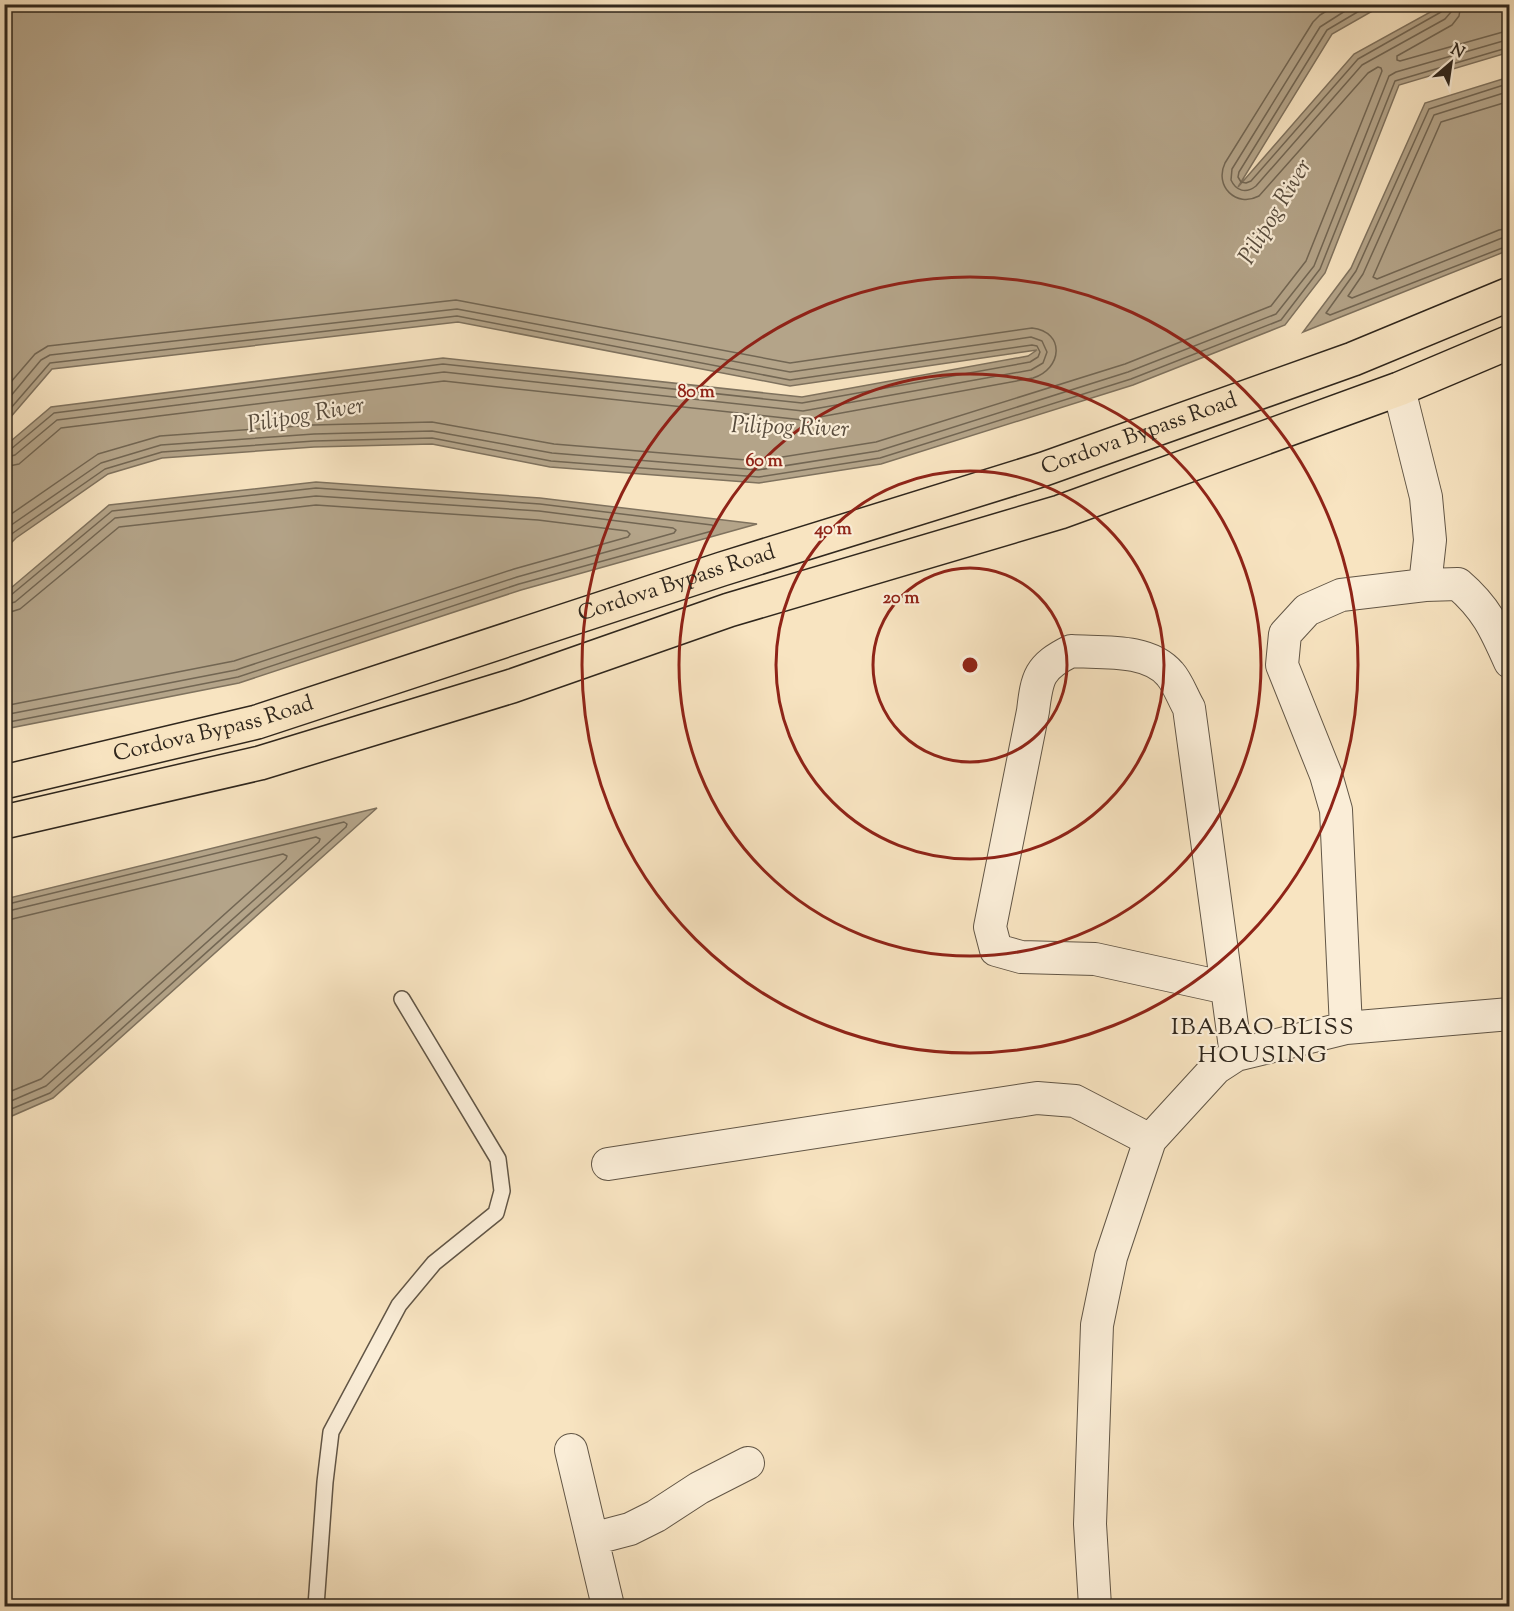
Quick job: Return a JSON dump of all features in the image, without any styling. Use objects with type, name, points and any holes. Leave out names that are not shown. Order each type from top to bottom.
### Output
[{"type":"main road","name":"Cordova Bypass Road","points":[[4,782],[257,722],[722,569],[1044,469],[1353,359],[1509,294]]},
{"type":"main road","name":"Cordova Bypass Road","points":[[4,822],[260,763],[512,686],[729,610],[1060,512],[1399,389],[1509,342]]},
{"type":"main road","points":[[1044,469],[1060,512]]},
{"type":"street","points":[[1399,389],[1426,497],[1430,540],[1425,585]]},
{"type":"street","points":[[1346,1028],[1336,810],[1326,775],[1282,665],[1285,634],[1307,610],[1341,595],[1425,585],[1458,584],[1476,600],[1495,627],[1509,662]]},
{"type":"street","points":[[1227,988],[1095,958],[1021,957],[996,950],[990,927],[1033,711],[1037,680],[1053,660],[1071,651],[1128,654],[1155,663],[1171,675],[1189,708],[1227,988],[1236,1055]]},
{"type":"street","points":[[1095,1606],[1090,1524],[1097,1325],[1111,1257],[1150,1140],[1216,1068],[1236,1055],[1346,1028],[1509,1014]]},
{"type":"street","points":[[608,1164],[1037,1098],[1075,1101],[1150,1140]]},
{"type":"street","points":[[571,1450],[608,1606]]},
{"type":"street","points":[[592,1539],[630,1528],[656,1516],[699,1488],[748,1463]]},
{"type":"lane","points":[[316,1606],[324,1482],[331,1432],[399,1305],[434,1263],[496,1213],[502,1191],[498,1159],[402,999]]},
{"type":"water","name":"Pilipog River","points":[[5,4],[1383,5],[1332,34],[1238,187],[1354,54],[1443,5],[1509,5],[1510,52],[1399,85],[1325,273],[1285,325],[1133,385],[881,464],[759,483],[550,467],[432,444],[314,447],[162,458],[108,474],[16,538],[5,549],[5,446],[51,407],[443,358],[802,397],[1028,356],[1037,350],[790,386],[458,322],[52,369],[5,423]]},
{"type":"water","points":[[1509,77],[1509,250],[1303,332],[1351,268],[1425,103]]},
{"type":"water","points":[[316,482],[540,498],[757,524],[521,590],[239,683],[5,729],[5,593],[109,505]]},
{"type":"water","points":[[377,808],[53,1098],[5,1119],[5,899]]},
{"type":"district","name":"IBABAO BLISS HOUSING","points":[[1263,1042]]}]
